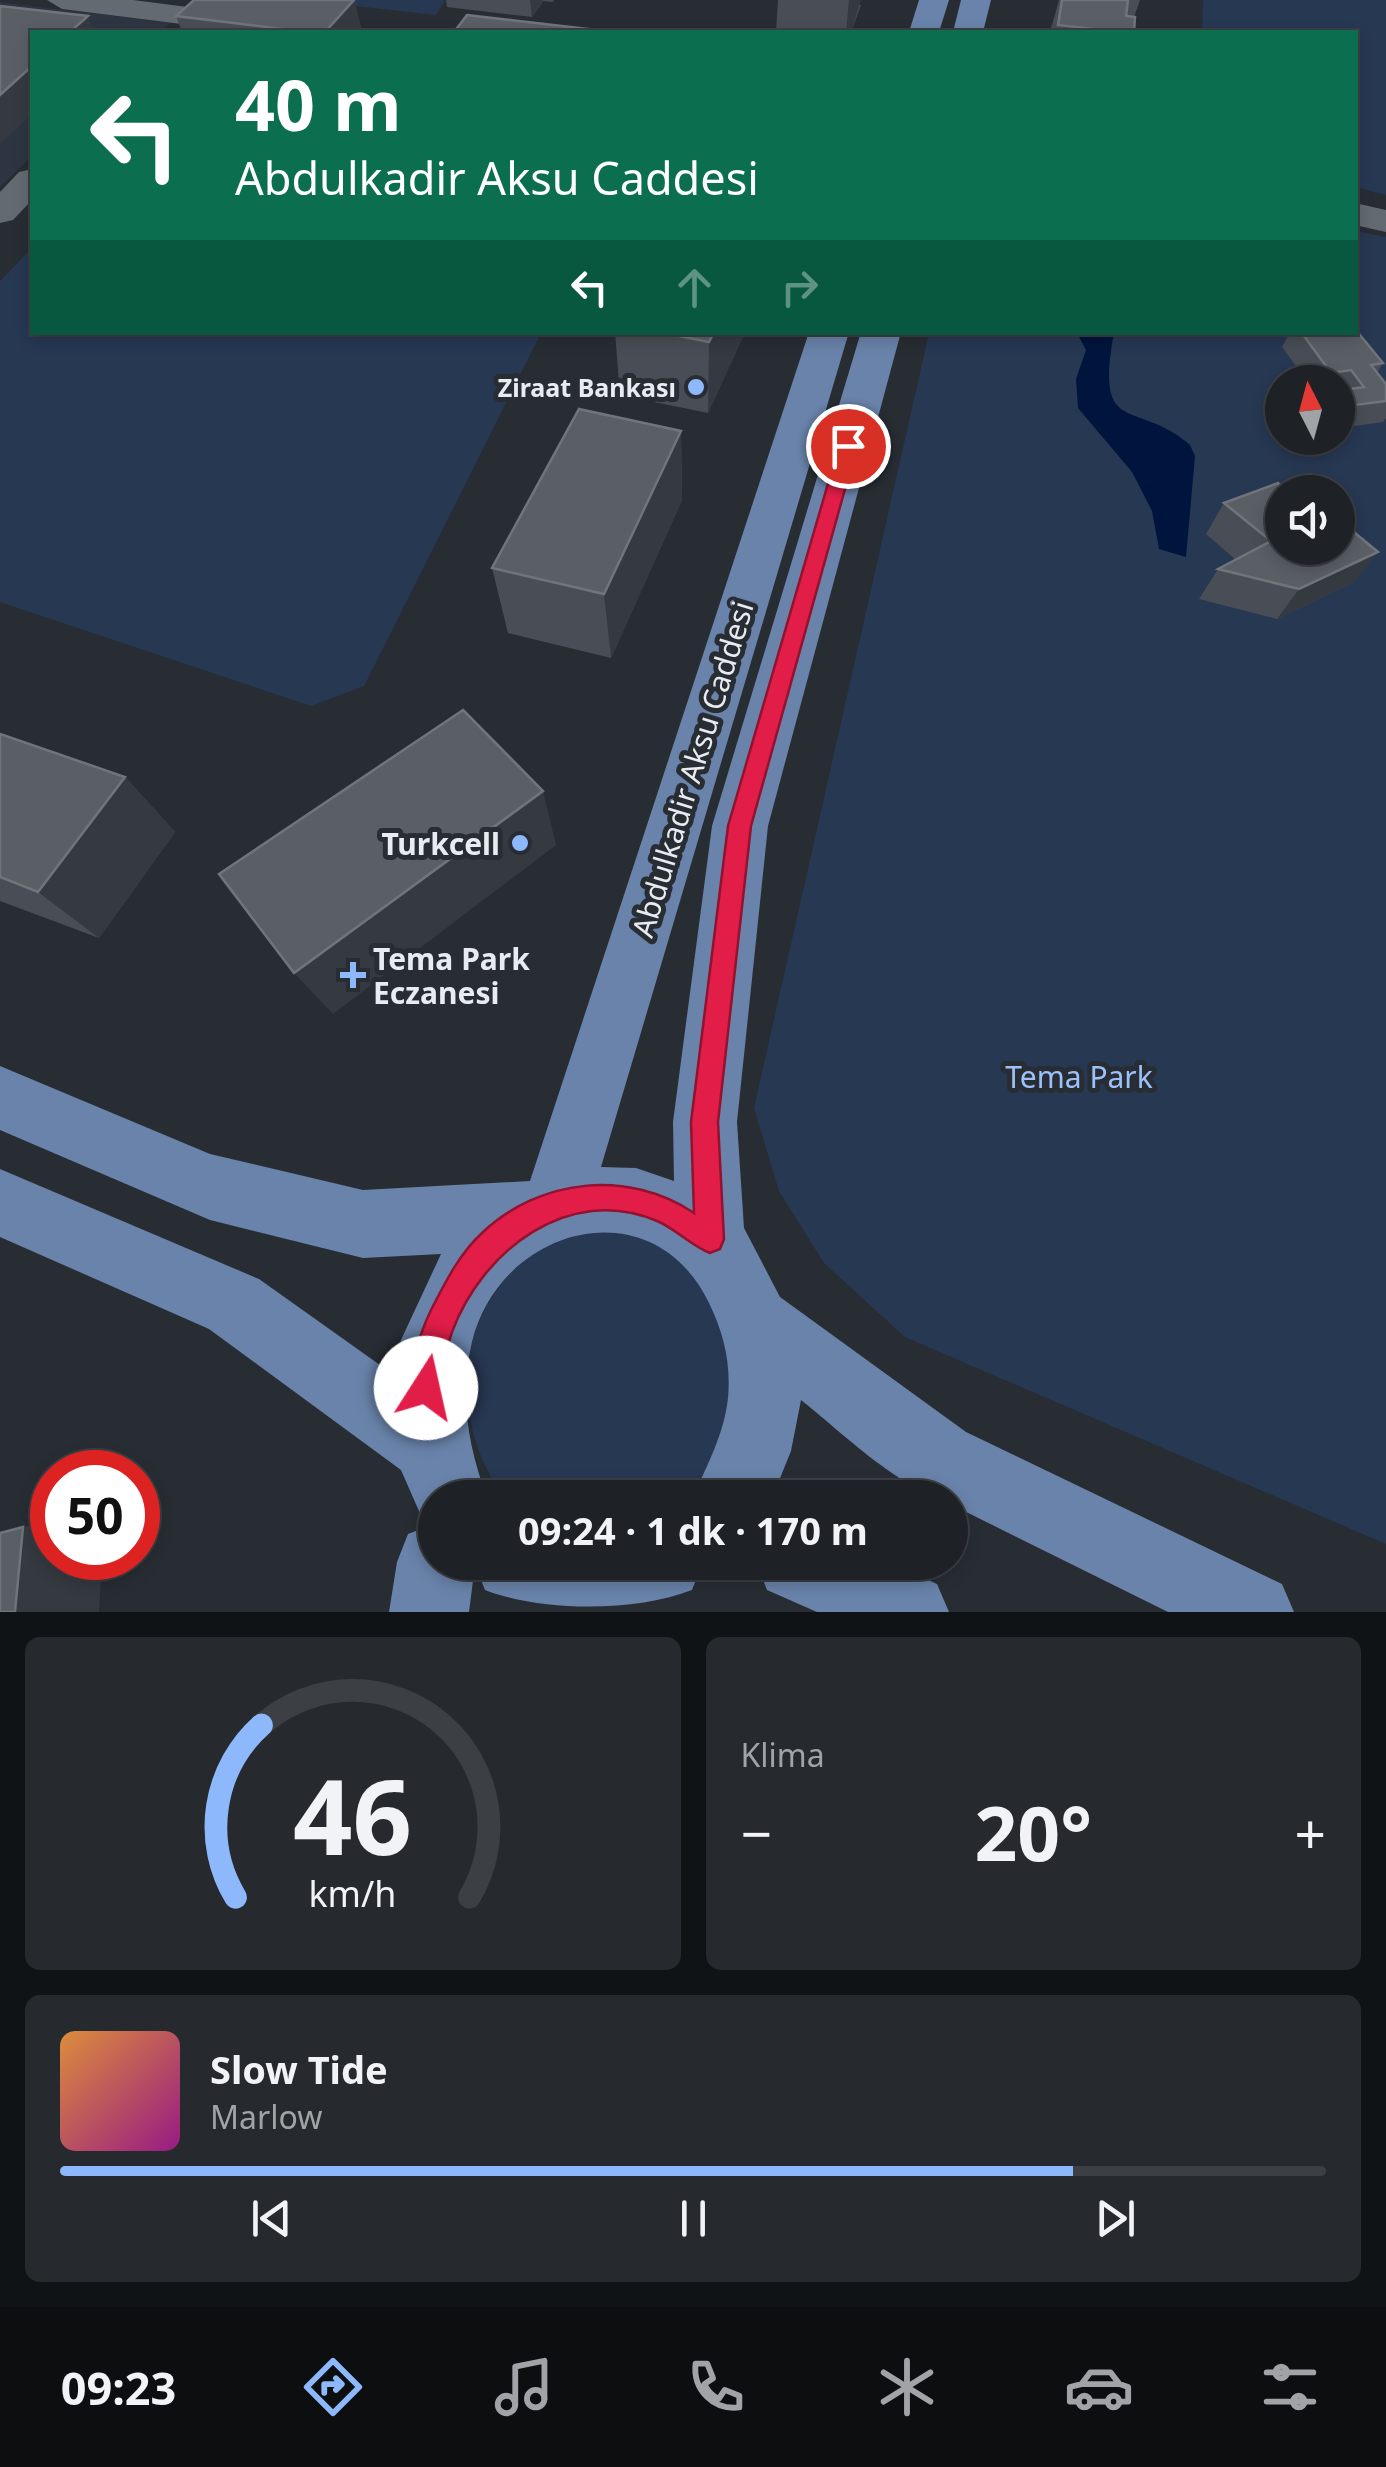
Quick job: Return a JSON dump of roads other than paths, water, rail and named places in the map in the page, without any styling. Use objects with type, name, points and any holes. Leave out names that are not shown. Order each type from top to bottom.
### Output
[{"type":"main road","points":[[925,30],[934,0]]},
{"type":"main road","points":[[968,30],[976,0]]},
{"type":"main road","name":"Abdulkadir Aksu Caddesi","points":[[544,1210],[827,335]]},
{"type":"main road","name":"Abdulkadir Aksu Caddesi","points":[[710,1239],[705,1122],[740,826],[880,335]]},
{"type":"main road","points":[[0,1098],[210,1186],[363,1224],[544,1210],[609,1196],[663,1208],[710,1239],[758,1323],[767,1392],[752,1464],[742,1480]]},
{"type":"main road","points":[[0,1203],[234,1304],[422,1480]]},
{"type":"main road","points":[[439,1480],[426,1388],[436,1333],[460,1284],[492,1243],[544,1210]]},
{"type":"main road","points":[[758,1323],[939,1459],[1254,1612]]},
{"type":"main road","points":[[428,1612],[432,1580]]},
{"type":"main road","points":[[558,1580],[589,1586],[645,1583]]},
{"type":"main road","points":[[836,1580],[909,1612]]},
{"type":"street","points":[[62,0],[298,30]]},
{"type":"street","points":[[0,212],[30,182]]},
{"type":"street","points":[[1358,215],[1386,221]]},
{"type":"place","name":"Ziraat Bankası","points":[[696,387]]},
{"type":"place","name":"Turkcell","points":[[520,843]]},
{"type":"place","name":"Tema Park Eczanesi","points":[[353,975]]},
{"type":"park label","name":"Tema Park","points":[[1079,1076]]}]
